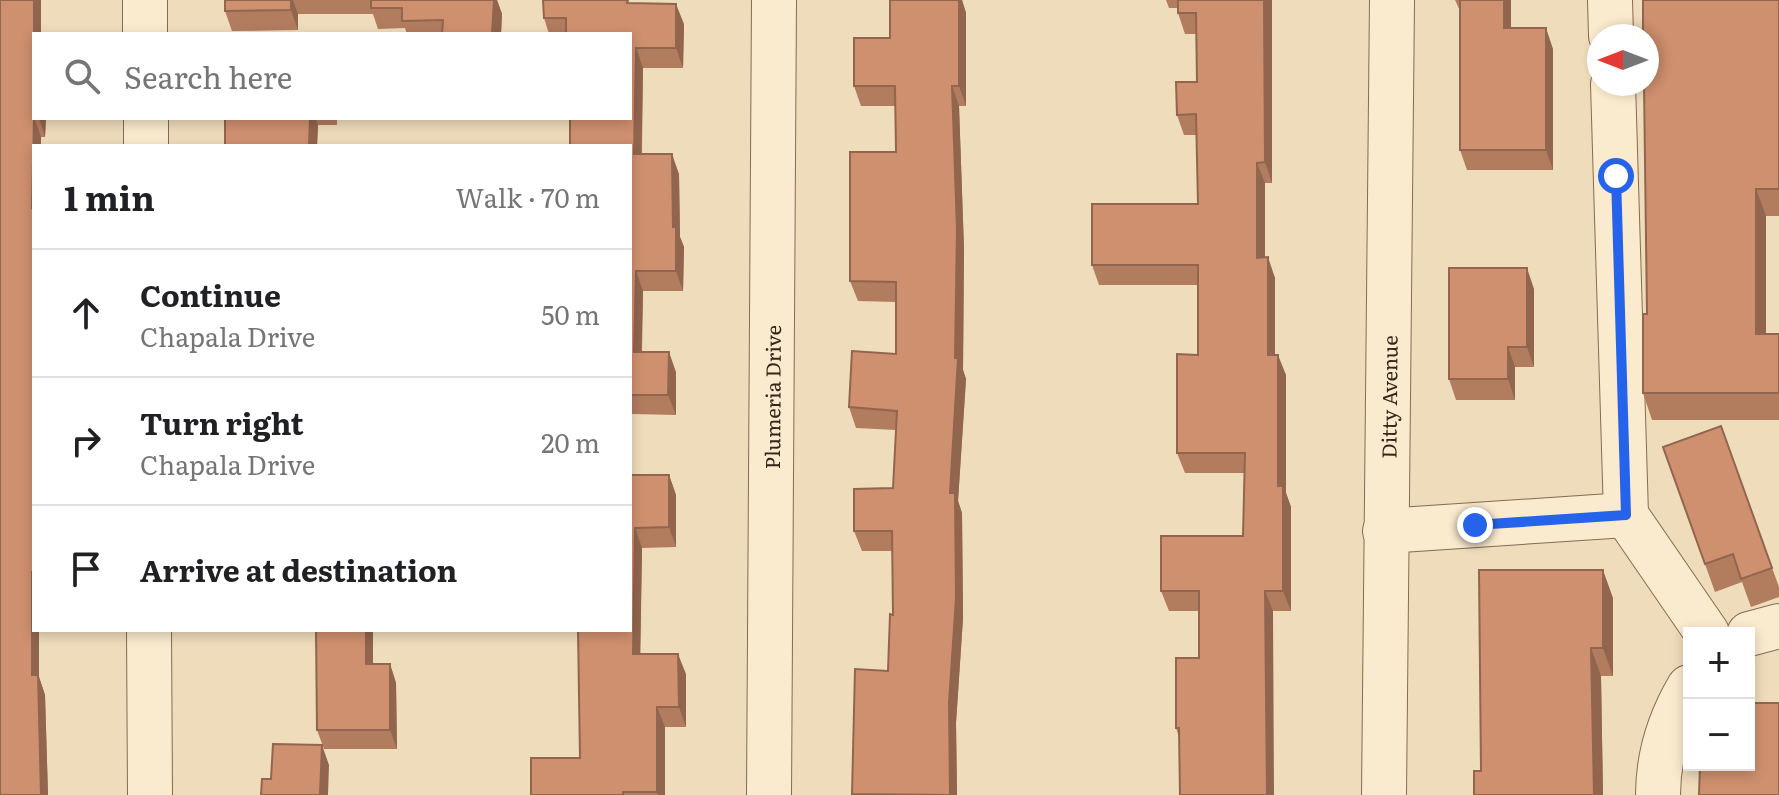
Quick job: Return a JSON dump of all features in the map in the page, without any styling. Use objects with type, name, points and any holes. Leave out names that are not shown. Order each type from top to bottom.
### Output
[{"type":"street","points":[[145,0],[145,32]]},
{"type":"street","name":"Plumeria Drive","points":[[769,795],[774,0]]},
{"type":"street","name":"Ditty Avenue","points":[[1384,795],[1392,0]]},
{"type":"street","points":[[1610,0],[1611,24]]},
{"type":"street","points":[[1613,96],[1626,515],[1703,627]]},
{"type":"street","points":[[146,120],[146,144]]},
{"type":"street","points":[[1385,531],[1626,515]]},
{"type":"street","points":[[1755,632],[1779,626]]},
{"type":"street","points":[[149,632],[150,795]]},
{"type":"street","points":[[1658,795],[1658,768],[1672,715],[1683,697]]},
{"type":"building","points":[[0,0],[34,0],[32,675],[38,675],[41,795],[0,795]]},
{"type":"building","points":[[225,0],[291,0],[291,10],[225,11]]},
{"type":"building","points":[[371,0],[494,0],[492,32],[442,32],[443,20],[402,21],[402,8],[371,8]]},
{"type":"building","points":[[543,0],[628,0],[627,3],[676,4],[676,48],[636,48],[634,154],[672,154],[676,271],[636,271],[634,352],[669,352],[668,395],[632,395],[632,144],[570,144],[570,120],[632,120],[632,32],[566,32],[566,18],[544,18]]},
{"type":"building","points":[[890,0],[959,0],[959,86],[952,86],[957,229],[955,358],[958,358],[950,493],[955,493],[956,598],[949,703],[950,795],[852,794],[855,669],[888,671],[890,614],[893,615],[892,531],[854,531],[854,489],[893,488],[897,411],[849,407],[852,351],[896,354],[896,282],[850,281],[850,152],[896,152],[895,86],[854,86],[854,38],[890,38]]},
{"type":"building","points":[[1178,0],[1264,0],[1265,162],[1257,163],[1257,258],[1268,257],[1268,355],[1278,355],[1278,486],[1283,486],[1283,591],[1265,591],[1267,795],[1180,795],[1176,658],[1199,658],[1199,591],[1161,591],[1161,536],[1243,536],[1245,453],[1177,453],[1177,354],[1198,355],[1198,265],[1092,265],[1092,204],[1198,204],[1196,114],[1177,115],[1176,82],[1197,82],[1196,13],[1178,13]]},
{"type":"building","points":[[1460,0],[1504,0],[1504,28],[1546,28],[1546,150],[1460,150]]},
{"type":"building","points":[[1643,0],[1779,0],[1779,189],[1756,189],[1756,334],[1779,334],[1779,393],[1643,393],[1643,314],[1647,314],[1644,96],[1659,96],[1659,24],[1643,24]]},
{"type":"building","points":[[225,120],[310,120],[309,144],[225,144]]},
{"type":"building","points":[[1449,268],[1527,268],[1527,347],[1508,347],[1508,379],[1449,379]]},
{"type":"building","points":[[1721,426],[1772,568],[1741,579],[1733,554],[1705,564],[1663,447]]},
{"type":"building","points":[[632,475],[669,475],[669,527],[635,528],[633,654],[678,654],[679,707],[657,707],[657,792],[531,795],[531,758],[580,758],[578,632],[632,632]]},
{"type":"building","points":[[1479,570],[1603,570],[1603,648],[1591,648],[1594,795],[1474,795],[1474,771],[1481,771]]},
{"type":"building","points":[[316,632],[366,632],[366,664],[390,664],[390,730],[317,730]]},
{"type":"building","points":[[1755,703],[1779,703],[1779,795],[1699,795],[1700,771],[1755,771]]},
{"type":"building","points":[[273,744],[322,745],[320,795],[261,795],[262,779],[271,779]]},
{"type":"route","points":[[1475,525],[1626,515],[1616,176]]}]
